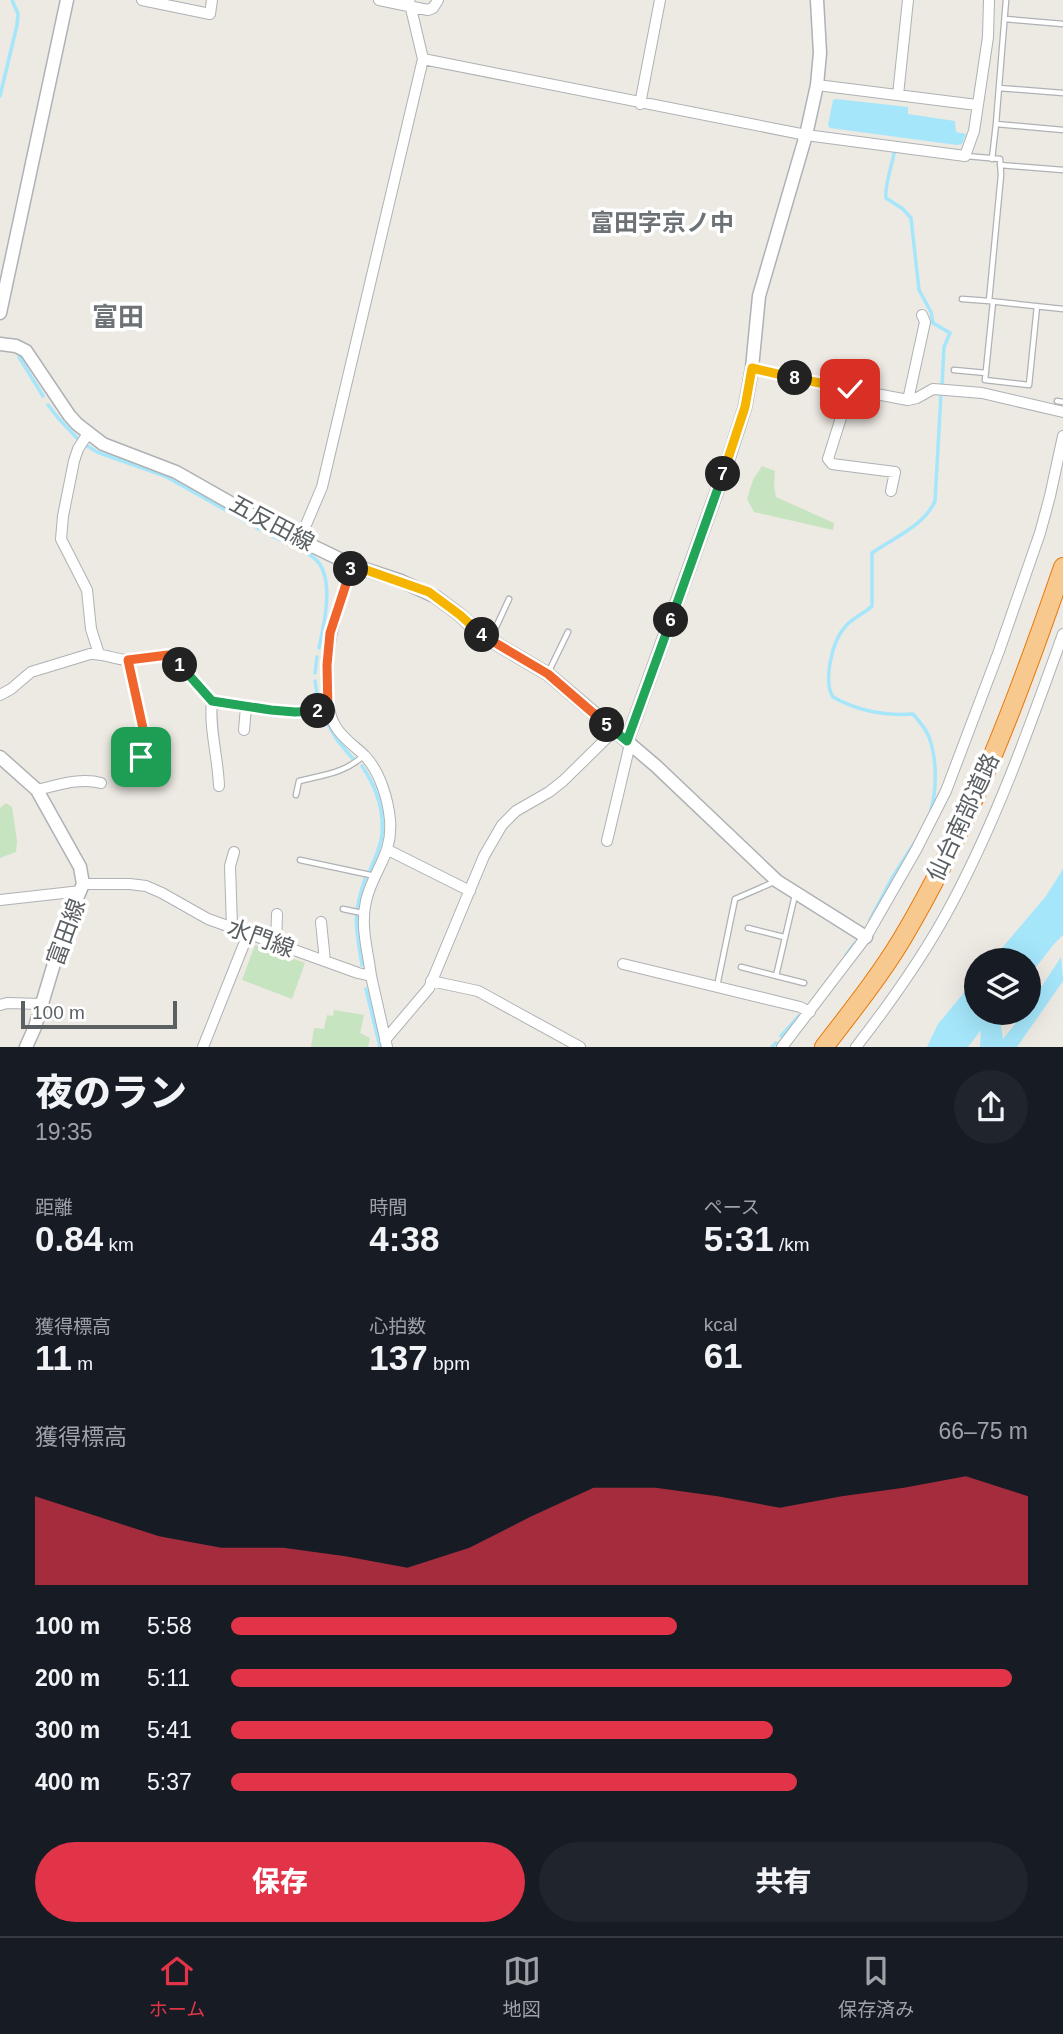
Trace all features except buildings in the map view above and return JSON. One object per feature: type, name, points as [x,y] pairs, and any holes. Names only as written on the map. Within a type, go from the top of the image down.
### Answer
[{"type":"highway","name":"仙台南部道路","points":[[824,1047],[901,941],[942,868],[997,744],[1063,567]]},
{"type":"street","points":[[0,313],[67,0]]},
{"type":"street","points":[[142,0],[209,14],[212,0]]},
{"type":"street","points":[[379,0],[410,4],[428,10],[433,8],[438,0]]},
{"type":"street","points":[[640,104],[660,0]]},
{"type":"street","points":[[607,841],[629,743],[745,407],[759,296],[806,135],[817,85],[820,53],[817,0]]},
{"type":"street","points":[[898,95],[908,0]]},
{"type":"street","points":[[423,60],[806,135],[965,156],[974,131],[988,37],[989,0]]},
{"type":"street","points":[[300,539],[322,487],[423,60],[410,4]]},
{"type":"street","points":[[817,85],[977,105]]},
{"type":"street","points":[[908,400],[917,339],[925,323],[922,315]]},
{"type":"street","name":"五反田線","points":[[0,344],[16,346],[26,351],[69,415],[91,435],[117,451],[176,471],[273,527],[352,565],[429,592],[490,640],[548,674],[656,766],[777,881],[866,937]]},
{"type":"street","points":[[752,368],[908,400],[933,389],[946,390],[982,393],[1063,412]]},
{"type":"street","points":[[850,389],[828,460],[832,464],[895,472],[891,491]]},
{"type":"street","points":[[91,435],[85,438],[74,461],[61,539],[87,590],[91,629],[99,654]]},
{"type":"street","points":[[782,1047],[866,937],[946,791],[1040,533],[1063,436]]},
{"type":"street","points":[[352,565],[330,633],[327,665],[328,711],[336,728],[374,768],[390,821],[388,850],[362,913],[371,975],[386,1044]]},
{"type":"street","points":[[856,1047],[913,971],[969,871],[1016,764],[1063,634]]},
{"type":"street","points":[[0,695],[11,690],[31,672],[90,654],[128,660],[168,655],[212,701],[295,712],[328,711]]},
{"type":"street","points":[[128,660],[144,733],[141,757]]},
{"type":"street","points":[[212,701],[211,715],[219,786]]},
{"type":"street","points":[[244,730],[246,707]]},
{"type":"street","points":[[386,1044],[429,988],[484,856],[502,825],[516,811],[563,781],[614,732]]},
{"type":"street","name":"富田線","points":[[0,757],[37,790],[80,867],[82,887],[65,928],[35,1027],[26,1047]]},
{"type":"street","points":[[37,790],[71,782],[102,783]]},
{"type":"street","points":[[388,850],[470,891]]},
{"type":"street","points":[[232,927],[230,866],[233,852]]},
{"type":"street","name":"水門線","points":[[0,900],[82,887],[130,884],[146,886],[208,919],[371,975]]},
{"type":"street","points":[[276,943],[277,914]]},
{"type":"street","points":[[321,922],[325,961]]},
{"type":"street","points":[[202,1047],[248,934]]},
{"type":"street","points":[[623,964],[800,1007],[810,1012]]},
{"type":"street","points":[[432,981],[478,991],[580,1047]]},
{"type":"street","points":[[0,1005],[42,1004]]},
{"type":"lane","points":[[992,159],[1006,0]]},
{"type":"lane","points":[[1004,19],[1063,24]]},
{"type":"lane","points":[[999,88],[1063,93]]},
{"type":"lane","points":[[996,124],[1063,130]]},
{"type":"lane","points":[[965,156],[1000,159],[985,380],[1029,385],[1037,306]]},
{"type":"lane","points":[[1000,165],[1063,170]]},
{"type":"lane","points":[[962,299],[1063,309]]},
{"type":"lane","points":[[954,370],[986,373]]},
{"type":"lane","points":[[490,640],[509,599]]},
{"type":"lane","points":[[548,674],[568,632]]},
{"type":"lane","points":[[296,795],[299,781],[329,775],[354,765],[364,755]]},
{"type":"lane","points":[[300,860],[376,876]]},
{"type":"lane","points":[[717,987],[735,899],[777,881]]},
{"type":"lane","points":[[776,976],[795,894]]},
{"type":"lane","points":[[342,909],[362,913]]},
{"type":"lane","points":[[748,928],[785,937]]},
{"type":"lane","points":[[741,967],[804,983]]},
{"type":"green space","points":[[762,466],[775,471],[776,497],[834,523],[833,530],[754,512],[747,499],[753,480]]},
{"type":"green space","points":[[6,803],[12,807],[16,852],[0,858],[0,808]]},
{"type":"green space","points":[[255,945],[305,963],[292,999],[242,980]]},
{"type":"green space","points":[[334,1010],[364,1015],[360,1033],[370,1038],[368,1047],[311,1047],[314,1028],[324,1029],[327,1015],[333,1016]]},
{"type":"water","points":[[833,100],[908,107],[908,114],[955,121],[956,132],[966,134],[962,144],[957,145],[830,128],[828,125]]},
{"type":"water","points":[[1063,869],[1063,935],[1041,961],[1041,948],[1002,948],[1046,896]]},
{"type":"water","points":[[1061,957],[1063,981],[1041,1013],[1041,988]]},
{"type":"water","points":[[964,993],[964,1025],[1001,1025],[1003,1039],[1014,1025],[1032,1025],[1017,1047],[980,1047],[981,1030],[968,1047],[927,1047],[938,1024]]},
{"type":"waterway","points":[[0,96],[17,25],[18,14],[12,0]]},
{"type":"waterway","points":[[894,153],[886,198],[911,218],[919,290],[931,312],[933,323],[950,333],[944,347],[942,386]]},
{"type":"waterway","points":[[19,357],[43,396]]},
{"type":"waterway","points":[[931,810],[935,764],[932,746],[922,725],[913,714],[872,712],[833,697],[829,672],[840,633],[872,606],[872,553],[916,524],[935,501],[941,394]]},
{"type":"waterway","points":[[48,405],[78,439]]},
{"type":"waterway","points":[[86,445],[97,452],[165,476],[263,531]]},
{"type":"waterway","points":[[270,535],[304,551],[321,566],[325,576],[327,601],[319,648]]},
{"type":"waterway","points":[[315,673],[317,657]]},
{"type":"waterway","points":[[315,681],[319,706]]},
{"type":"waterway","points":[[324,718],[354,760]]},
{"type":"waterway","points":[[362,766],[375,789],[382,816],[381,839],[370,870]]},
{"type":"waterway","points":[[870,920],[915,842]]},
{"type":"waterway","points":[[362,965],[356,922],[365,879]]},
{"type":"waterway","points":[[846,955],[855,943]]},
{"type":"waterway","points":[[366,989],[380,1047]]},
{"type":"waterway","points":[[781,1036],[799,1016]]},
{"type":"waterway","points":[[772,1047],[776,1043]]},
{"type":"district","name":"富田字京ノ中","points":[[662,223]]},
{"type":"district","name":"富田","points":[[118,317]]},
{"type":"route","points":[[141,757],[144,733],[128,660],[168,655],[212,701],[271,710],[328,711],[327,665],[330,633],[352,565],[429,592],[480,634],[548,674],[627,741],[726,466],[745,407],[752,368],[850,389]]}]
